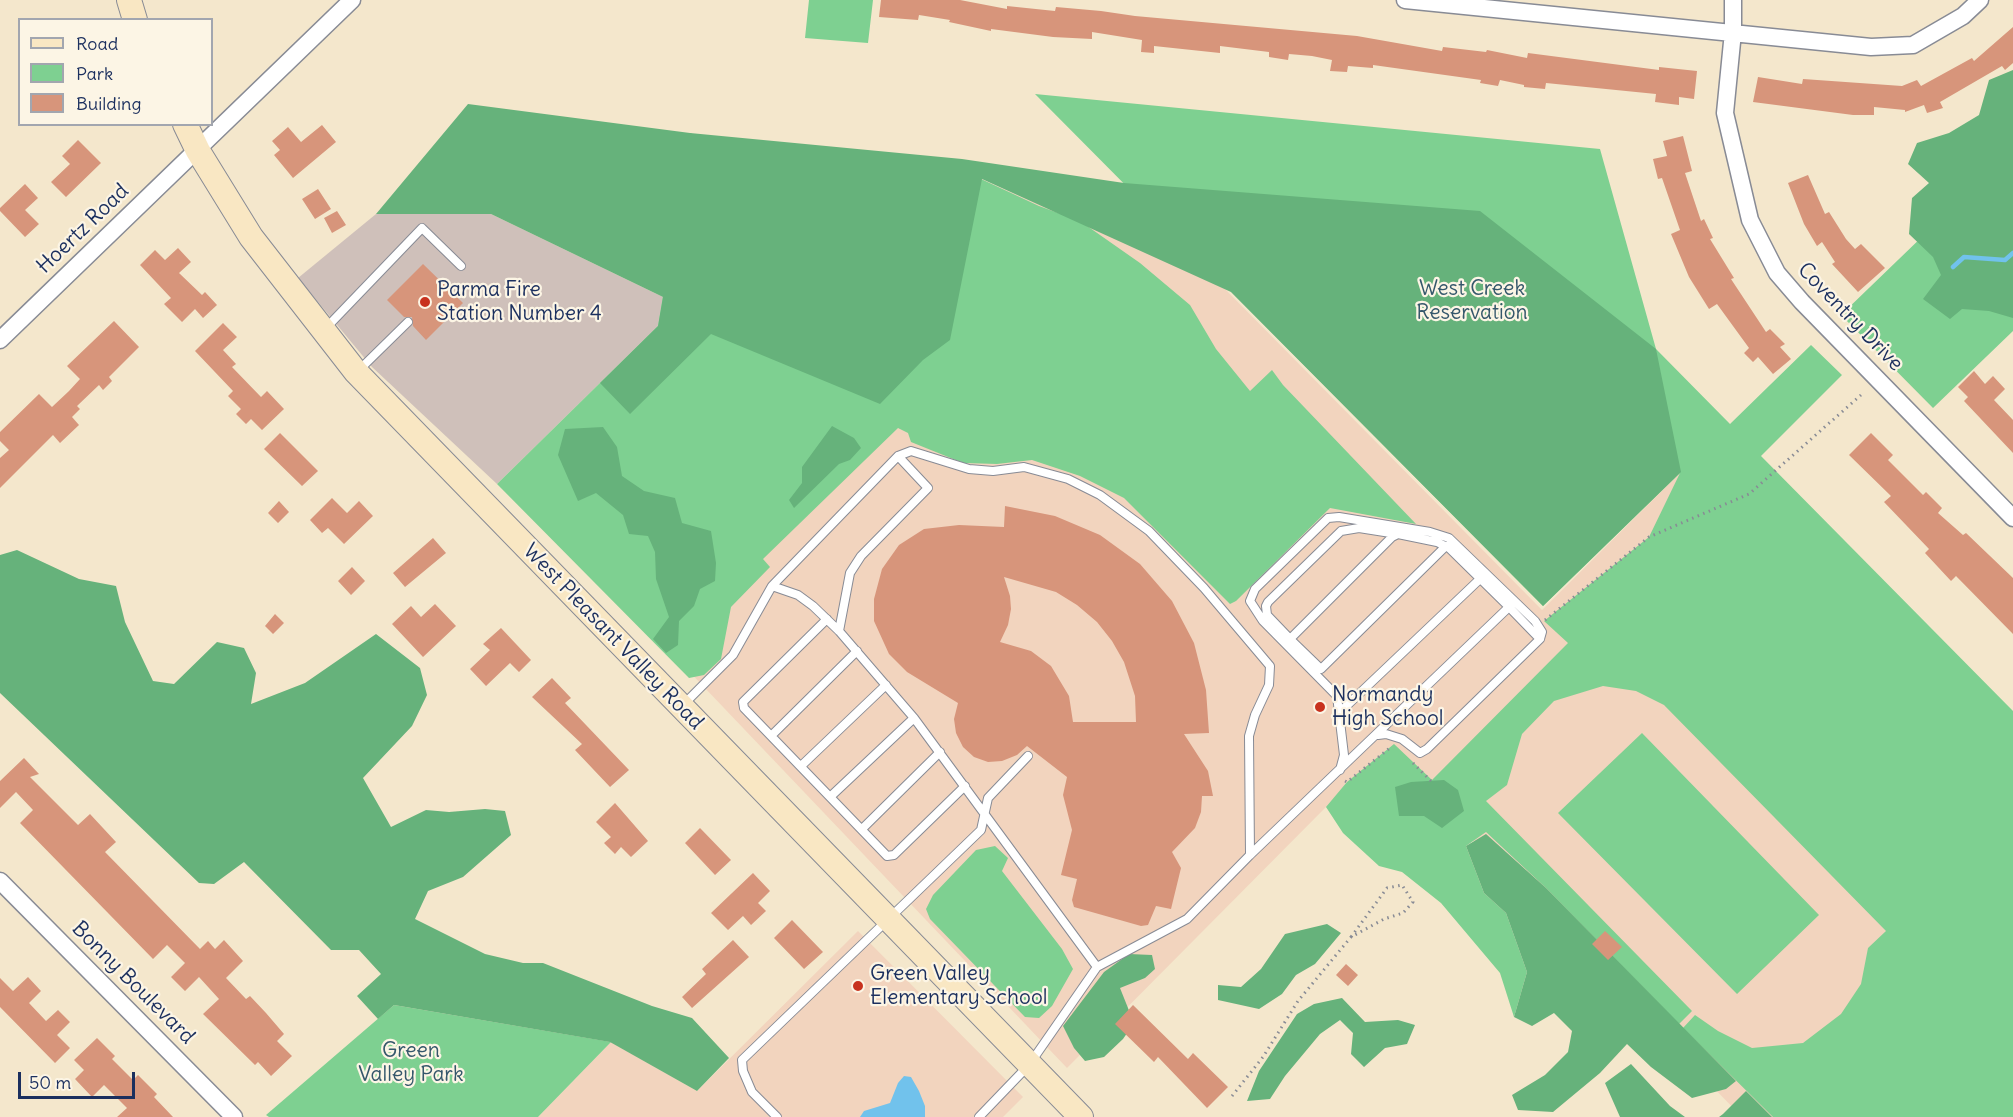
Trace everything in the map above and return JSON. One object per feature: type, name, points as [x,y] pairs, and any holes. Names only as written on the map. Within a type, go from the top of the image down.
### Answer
[{"type":"main road","points":[[129,0],[134,18]]},
{"type":"main road","name":"West Pleasant Valley Road","points":[[186,126],[198,151],[251,237],[356,372],[1080,1117]]},
{"type":"street","name":"Hoertz Road","points":[[0,340],[352,0]]},
{"type":"street","points":[[1405,0],[1871,47],[1913,45],[1963,16],[1980,0]]},
{"type":"street","name":"Coventry Drive","points":[[1733,0],[1733,32],[1725,113],[1750,220],[1778,273],[1802,302],[2013,518]]},
{"type":"street","name":"Bonny Boulevard","points":[[0,881],[234,1117]]},
{"type":"lane","points":[[323,332],[422,228],[461,266]]},
{"type":"lane","points":[[356,372],[408,322]]},
{"type":"lane","points":[[681,707],[733,655],[772,586],[898,456],[911,451],[969,469],[993,471],[1024,467],[1068,479],[1100,495],[1149,531],[1204,588],[1269,666],[1269,685],[1255,715],[1250,736],[1250,855]]},
{"type":"lane","points":[[839,631],[850,573],[861,556],[928,488],[898,456]]},
{"type":"lane","points":[[1337,773],[1344,754],[1337,696],[1263,621],[1250,602],[1255,589],[1328,518],[1339,517],[1407,528],[1449,538],[1538,625],[1542,632],[1540,639],[1427,749],[1420,753],[1402,739],[1386,734],[1378,735]]},
{"type":"lane","points":[[1446,546],[1321,669],[1267,615],[1266,606],[1341,531],[1359,528],[1398,534],[1446,546],[1458,554],[1540,639]]},
{"type":"lane","points":[[1290,639],[1392,537],[1398,534]]},
{"type":"lane","points":[[1340,712],[1481,578]]},
{"type":"lane","points":[[772,586],[798,595],[827,619],[857,651],[940,752],[1097,967]]},
{"type":"lane","points":[[979,1117],[1029,1065],[1097,967],[1187,919],[1250,855],[1378,735],[1509,607]]},
{"type":"lane","points":[[827,619],[743,702],[744,708],[887,856],[894,855],[965,786]]},
{"type":"lane","points":[[771,736],[857,651]]},
{"type":"lane","points":[[801,766],[886,685]]},
{"type":"lane","points":[[830,796],[914,718]]},
{"type":"lane","points":[[862,829],[940,752]]},
{"type":"lane","points":[[777,1117],[752,1092],[743,1071],[742,1060],[981,830],[988,798],[1028,756]]},
{"type":"path","points":[[1538,625],[1650,537],[1749,494],[1861,395]]},
{"type":"path","points":[[1337,773],[1347,783],[1394,744]]},
{"type":"path","points":[[1409,759],[1431,781]]},
{"type":"path","points":[[1232,1096],[1263,1057],[1298,1001],[1351,938],[1387,888],[1402,885],[1413,902],[1403,913],[1384,920],[1351,938]]},
{"type":"shaded area","name":"Normandy High School","points":[[981,179],[1221,285],[1542,610],[1681,472],[2013,1117],[1742,1117],[1443,809],[1326,807],[1067,1068],[542,517]]},
{"type":"shaded area","points":[[376,214],[491,214],[663,297],[658,326],[497,484],[372,367],[298,278]]},
{"type":"shaded area","name":"Green Valley Elementary School","points":[[858,931],[1023,1097],[1003,1117],[538,1117],[611,1042],[697,1091]]},
{"type":"green space","points":[[809,0],[873,0],[868,43],[805,38]]},
{"type":"green space","points":[[2013,70],[2013,318],[1989,311],[1962,309],[1950,319],[1923,299],[1941,275],[1933,257],[1909,234],[1912,198],[1929,183],[1908,164],[1917,143],[1949,133],[1979,115],[1989,80]]},
{"type":"green space","name":"West Creek Reservation","points":[[1035,94],[1600,149],[1656,349],[1730,424],[1811,345],[1842,375],[1761,456],[2013,711],[2013,1117],[1773,1117],[1683,1028],[1695,1015],[1718,1031],[1752,1048],[1803,1043],[1841,1014],[1861,984],[1868,948],[1886,931],[1664,705],[1636,691],[1603,686],[1554,701],[1522,734],[1507,785],[1486,801],[1692,1011],[1679,1024],[1546,888],[1486,832],[1466,846],[1484,893],[1506,913],[1527,972],[1514,1017],[1500,973],[1441,903],[1402,872],[1379,866],[1343,833],[1326,807],[1347,782],[1394,744],[1432,780],[1568,643],[1544,621],[1649,537],[1680,473],[1543,606]]},
{"type":"green space","name":"West Creek Reservation","points":[[468,104],[690,133],[962,159],[1124,183],[1480,211],[1656,349],[1681,472],[1543,606],[1231,292],[982,179],[950,340],[923,360],[880,404],[711,334],[630,414],[600,383],[658,326],[663,297],[491,214],[376,214]]},
{"type":"green space","points":[[690,133],[958,244],[981,179],[1039,206],[1080,221],[1140,263],[1190,305],[1216,349],[1250,391],[1272,370],[1283,385],[1416,524],[1330,508],[1236,601],[1230,604],[1124,498],[1080,476],[1032,460],[997,464],[963,463],[911,442],[908,433],[898,428],[763,559],[770,567],[731,607],[721,659],[704,675],[689,678],[497,484],[658,326]]},
{"type":"green space","points":[[2013,149],[2013,331],[1933,408],[1841,315]]},
{"type":"green space","points":[[832,426],[854,438],[861,448],[850,460],[839,464],[794,508],[789,500],[802,483],[802,467]]},
{"type":"green space","points":[[603,427],[617,447],[622,476],[644,491],[675,498],[682,523],[711,531],[716,563],[715,581],[700,589],[694,606],[679,621],[678,645],[666,653],[653,639],[669,617],[656,579],[655,552],[648,536],[629,534],[623,515],[596,493],[578,501],[558,455],[565,429]]},
{"type":"green space","points":[[17,550],[79,579],[116,586],[125,622],[153,681],[174,684],[217,642],[244,648],[256,673],[251,704],[305,683],[376,634],[420,668],[427,695],[412,726],[363,778],[391,827],[426,810],[449,812],[485,809],[505,811],[511,835],[463,877],[428,891],[415,919],[485,954],[523,963],[543,963],[652,1006],[692,1018],[729,1058],[697,1091],[610,1042],[394,1005],[378,1019],[357,996],[381,974],[359,950],[331,950],[244,862],[214,884],[199,883],[0,693],[0,555]]},
{"type":"green space","points":[[1642,733],[1819,915],[1737,994],[1558,813]]},
{"type":"green space","points":[[1444,780],[1458,790],[1464,811],[1442,828],[1424,816],[1399,816],[1395,787],[1411,782]]},
{"type":"green space","points":[[1486,834],[1546,888],[1736,1081],[1726,1089],[1692,1098],[1651,1067],[1627,1044],[1600,1073],[1553,1112],[1518,1110],[1512,1095],[1545,1075],[1568,1052],[1572,1031],[1554,1013],[1532,1026],[1514,1017],[1527,972],[1506,913],[1484,893],[1466,846]]},
{"type":"green space","points":[[995,846],[1008,858],[1002,871],[1062,949],[1073,969],[1052,1006],[1039,1018],[1025,1017],[930,919],[926,909],[933,895],[976,850]]},
{"type":"green space","points":[[1327,924],[1341,933],[1315,964],[1296,975],[1282,994],[1259,1009],[1218,1000],[1218,985],[1241,987],[1261,969],[1285,934]]},
{"type":"green space","points":[[1129,954],[1152,955],[1155,969],[1145,978],[1120,988],[1134,1023],[1123,1039],[1104,1057],[1085,1061],[1074,1048],[1063,1026],[1104,972]]},
{"type":"green space","points":[[1342,998],[1365,1022],[1398,1020],[1415,1025],[1407,1044],[1385,1048],[1364,1067],[1351,1054],[1353,1033],[1340,1020],[1320,1034],[1285,1076],[1270,1099],[1247,1101],[1259,1071],[1297,1014],[1314,1004]]},
{"type":"green space","name":"Green Valley Park","points":[[394,1005],[611,1042],[538,1117],[269,1117],[266,1115]]},
{"type":"green space","points":[[1631,1064],[1670,1106],[1685,1117],[1620,1117],[1605,1083]]},
{"type":"green space","points":[[1746,1091],[1772,1117],[1719,1117],[1723,1114]]},
{"type":"water","points":[[904,1076],[911,1077],[919,1091],[925,1106],[925,1117],[860,1117],[864,1111],[890,1103],[898,1083]]},
{"type":"building","points":[[881,0],[960,0],[1007,9],[1007,6],[1055,11],[1056,7],[1357,36],[1442,51],[1443,47],[1486,52],[1487,50],[1527,58],[1528,53],[1659,70],[1659,67],[1697,71],[1694,99],[1679,97],[1679,105],[1655,102],[1656,94],[1546,83],[1545,89],[1524,87],[1524,85],[1500,80],[1498,86],[1480,83],[1481,80],[1373,65],[1373,68],[1348,66],[1347,72],[1330,71],[1332,60],[1289,54],[1288,60],[1269,57],[1269,52],[1220,46],[1220,53],[1154,46],[1154,53],[1141,52],[1142,40],[1092,32],[1092,39],[1053,37],[991,29],[991,31],[949,22],[950,20],[919,15],[918,20],[879,17]]},
{"type":"building","points":[[2013,27],[2013,63],[2005,70],[2002,66],[1940,102],[1943,108],[1927,113],[1924,105],[1905,112],[1905,110],[1874,107],[1874,115],[1853,115],[1753,102],[1758,77],[1802,84],[1803,79],[1902,86],[1917,80],[1921,86],[1972,58],[1974,61]]},
{"type":"building","points":[[322,125],[336,142],[293,178],[274,155],[280,150],[272,141],[288,127],[301,142]]},
{"type":"building","points":[[1683,136],[1692,171],[1685,173],[1701,221],[1704,219],[1713,238],[1710,239],[1734,278],[1731,279],[1766,332],[1770,329],[1785,344],[1780,347],[1791,359],[1773,374],[1758,357],[1753,362],[1744,353],[1749,348],[1717,304],[1709,309],[1689,277],[1671,234],[1680,230],[1662,178],[1658,179],[1653,159],[1667,156],[1663,141]]},
{"type":"building","points":[[78,140],[101,163],[66,197],[51,182],[70,164],[62,156]]},
{"type":"building","points":[[1808,175],[1825,214],[1829,212],[1855,249],[1861,244],[1885,268],[1858,292],[1832,264],[1835,262],[1822,242],[1817,246],[1804,224],[1788,183]]},
{"type":"building","points":[[25,184],[38,198],[25,210],[39,224],[25,237],[0,211],[0,208]]},
{"type":"building","points":[[318,189],[331,209],[315,219],[302,199]]},
{"type":"building","points":[[337,211],[346,225],[332,233],[324,218]]},
{"type":"building","points":[[178,248],[191,262],[179,273],[202,295],[205,292],[217,305],[203,318],[195,309],[182,322],[164,304],[171,298],[140,265],[155,250],[165,260]]},
{"type":"building","name":"Parma Fire Station Number 4","points":[[423,264],[463,303],[426,340],[413,326],[412,317],[404,317],[387,300]]},
{"type":"building","points":[[114,321],[139,347],[109,377],[112,381],[103,390],[99,385],[77,406],[80,409],[72,417],[79,425],[60,443],[53,435],[0,488],[0,458],[9,450],[0,441],[0,432],[39,394],[52,407],[69,391],[80,379],[67,366]]},
{"type":"building","points":[[223,323],[237,337],[223,350],[236,364],[232,367],[261,397],[267,391],[284,409],[262,430],[251,419],[246,424],[236,414],[241,409],[228,396],[233,391],[195,351]]},
{"type":"building","points":[[1974,371],[1985,384],[1993,376],[2005,389],[1994,400],[2013,420],[2013,453],[1964,401],[1968,397],[1958,387]]},
{"type":"building","points":[[280,433],[318,471],[302,486],[264,449]]},
{"type":"building","points":[[1871,433],[1893,455],[1888,460],[1923,495],[1926,492],[1942,508],[1938,513],[1963,535],[1966,533],[2013,578],[2013,634],[1956,576],[1951,581],[1925,553],[1929,549],[1884,502],[1891,496],[1849,455]]},
{"type":"building","points":[[332,498],[347,513],[359,501],[373,516],[344,544],[328,528],[322,533],[310,520]]},
{"type":"building","points":[[279,501],[289,512],[278,523],[268,513]]},
{"type":"building","points":[[1005,506],[1055,516],[1100,535],[1140,564],[1172,601],[1194,643],[1206,690],[1209,733],[1184,734],[1208,771],[1213,796],[1202,796],[1201,812],[1195,828],[1172,852],[1181,868],[1171,909],[1156,906],[1148,925],[1141,926],[1074,907],[1072,900],[1077,879],[1061,875],[1072,830],[1063,795],[1067,777],[1027,746],[1017,755],[1002,761],[988,762],[974,757],[963,747],[956,733],[954,719],[958,703],[907,672],[889,654],[874,621],[874,599],[882,569],[899,545],[924,529],[959,525],[1004,527]],"holes":[[[1004,577],[1056,592],[1077,605],[1097,622],[1112,641],[1124,662],[1135,696],[1136,722],[1073,722],[1069,696],[1051,666],[1031,651],[1000,642],[1008,625],[1011,609],[1010,596]]]},
{"type":"building","points":[[433,538],[446,553],[405,587],[393,573]]},
{"type":"building","points":[[352,567],[365,581],[351,595],[338,581]]},
{"type":"building","points":[[435,604],[456,626],[423,657],[392,624],[411,606],[421,617]]},
{"type":"building","points":[[275,614],[284,623],[273,634],[265,626]]},
{"type":"building","points":[[501,628],[531,660],[519,672],[510,663],[486,686],[470,669],[490,650],[483,644]]},
{"type":"building","points":[[552,678],[571,698],[565,703],[629,770],[610,787],[575,750],[582,744],[532,697]]},
{"type":"building","points":[[24,758],[39,774],[30,777],[78,825],[90,814],[116,842],[105,852],[200,949],[208,941],[215,949],[224,940],[243,961],[226,978],[246,999],[250,996],[284,1034],[277,1041],[292,1056],[271,1076],[258,1062],[255,1065],[203,1014],[219,999],[199,977],[185,991],[171,977],[185,963],[167,945],[153,959],[20,823],[33,810],[16,792],[0,808],[0,781]]},
{"type":"building","points":[[615,803],[648,841],[631,857],[621,847],[615,854],[604,843],[611,837],[596,822]]},
{"type":"building","points":[[700,828],[731,860],[715,875],[685,843]]},
{"type":"building","points":[[753,873],[770,891],[758,903],[766,911],[751,925],[743,916],[728,930],[711,913]]},
{"type":"building","points":[[792,920],[823,952],[804,969],[774,938]]},
{"type":"building","points":[[1605,931],[1622,947],[1608,960],[1592,944]]},
{"type":"building","points":[[733,940],[749,957],[692,1008],[682,997],[706,974],[702,969]]},
{"type":"building","points":[[1346,964],[1358,975],[1348,986],[1336,975]]},
{"type":"building","points":[[28,977],[41,991],[29,1003],[46,1021],[58,1010],[70,1022],[57,1035],[70,1048],[55,1063],[0,1007],[0,978],[13,991]]},
{"type":"building","points":[[1133,1005],[1188,1059],[1193,1053],[1228,1087],[1207,1108],[1158,1057],[1154,1062],[1115,1024]]},
{"type":"building","points":[[97,1038],[115,1056],[112,1059],[133,1080],[138,1075],[157,1094],[154,1097],[173,1117],[117,1117],[127,1108],[104,1085],[92,1097],[75,1079],[84,1070],[74,1060]]},
{"type":"waterway","points":[[1953,267],[1964,257],[2005,260],[2013,253]]},
{"type":"place","name":"Parma Fire Station Number 4","points":[[425,302]]},
{"type":"place","name":"Normandy High School","points":[[1320,707]]},
{"type":"place","name":"Green Valley Elementary School","points":[[858,986]]}]
